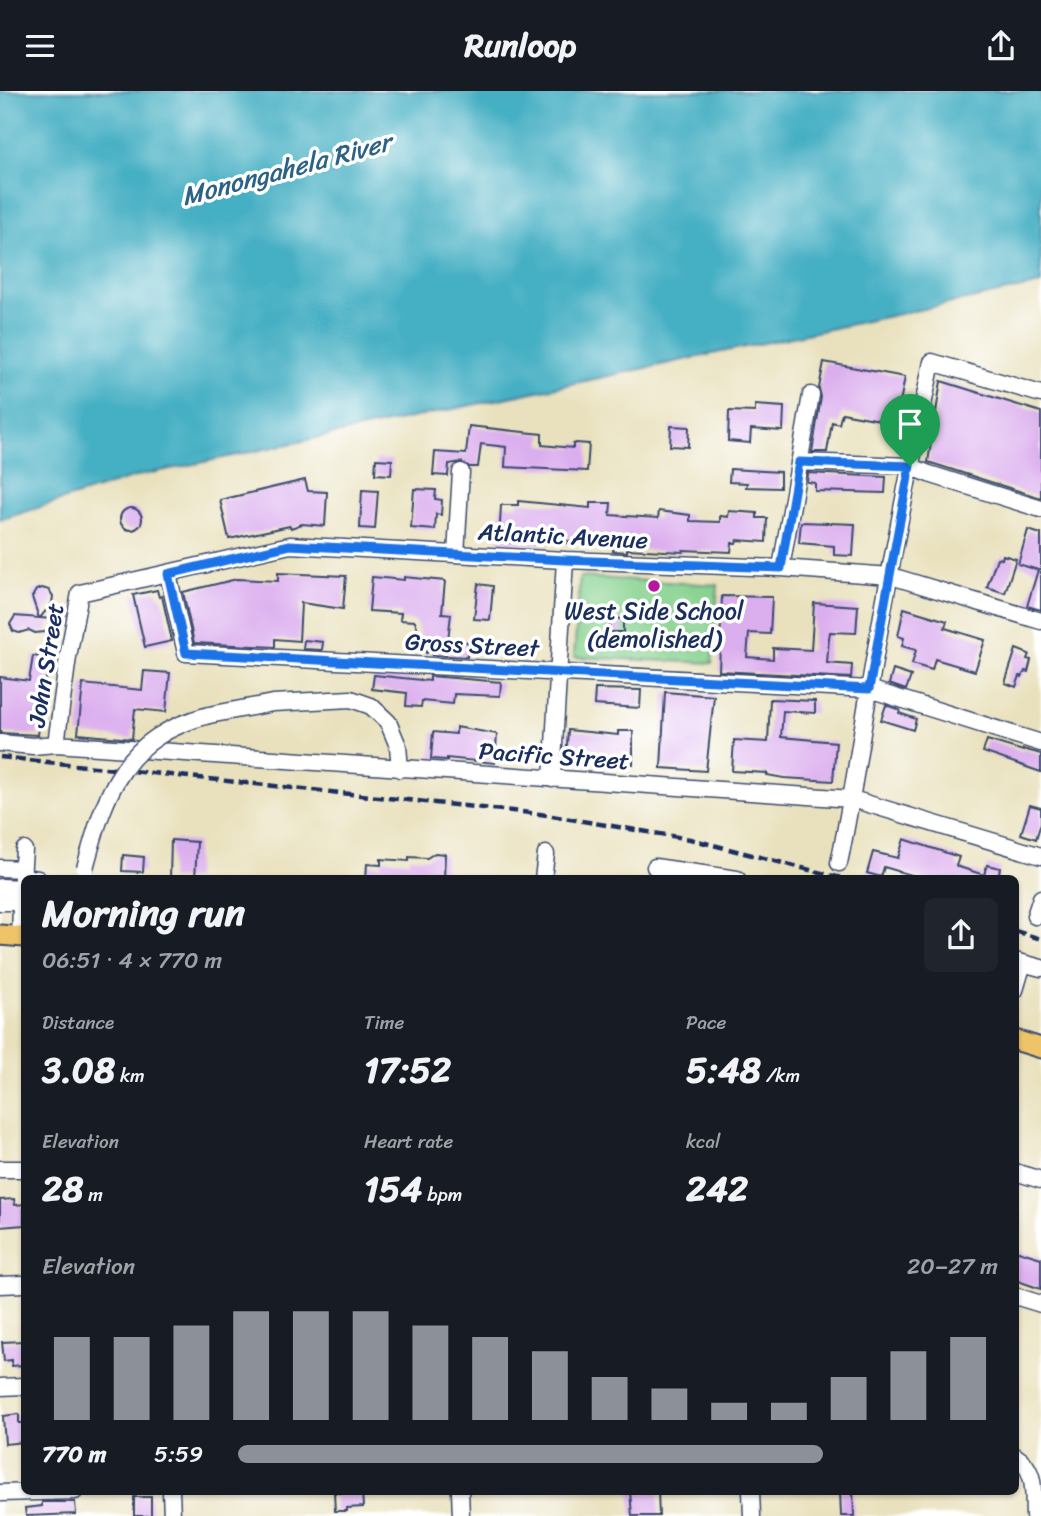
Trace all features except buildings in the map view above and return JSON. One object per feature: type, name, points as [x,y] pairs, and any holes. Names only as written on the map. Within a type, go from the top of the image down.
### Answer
[{"type":"main road","points":[[1019,1041],[1041,1048]]},
{"type":"street","points":[[839,863],[910,466],[932,362],[1041,394]]},
{"type":"street","points":[[781,568],[811,394]]},
{"type":"street","points":[[799,462],[910,466],[1041,509]]},
{"type":"street","points":[[456,554],[461,472]]},
{"type":"street","name":"Atlantic Avenue","points":[[80,593],[290,545],[565,560],[781,568],[891,576],[1041,621]]},
{"type":"street","points":[[552,779],[556,671],[565,560]]},
{"type":"street","name":"Gross Street","points":[[168,574],[186,653],[869,689],[1041,743]]},
{"type":"street","name":"John Street","points":[[56,744],[80,593]]},
{"type":"street","points":[[84,873],[100,814],[112,787],[129,762],[161,733],[181,722],[272,703],[351,699],[371,706],[388,722],[398,746],[400,769]]},
{"type":"street","name":"Pacific Street","points":[[0,743],[33,746],[56,744],[852,799],[1041,856]]},
{"type":"street","points":[[24,850],[25,875]]},
{"type":"street","points":[[543,875],[545,854]]},
{"type":"street","points":[[655,867],[710,875]]},
{"type":"street","points":[[0,868],[21,881]]},
{"type":"street","points":[[1,887],[21,884]]},
{"type":"street","points":[[0,902],[21,886]]},
{"type":"street","points":[[1035,916],[1041,898]]},
{"type":"street","points":[[15,936],[21,904]]},
{"type":"street","points":[[1019,962],[1041,968]]},
{"type":"street","points":[[0,1169],[21,1168]]},
{"type":"street","points":[[1019,1173],[1041,1180]]},
{"type":"street","points":[[0,1285],[21,1284]]},
{"type":"street","points":[[1019,1297],[1041,1304]]},
{"type":"street","points":[[0,1387],[21,1386]]},
{"type":"street","points":[[1019,1459],[1032,1472],[1034,1516]]},
{"type":"street","points":[[0,1493],[21,1492]]},
{"type":"street","points":[[171,1495],[172,1516]]},
{"type":"street","points":[[460,1495],[460,1516]]},
{"type":"street","points":[[751,1495],[752,1516]]},
{"type":"green space","points":[[580,577],[718,585],[712,663],[574,657]]},
{"type":"water","name":"Monongahela River","points":[[0,91],[1041,91],[1041,284],[138,476],[0,520]]},
{"type":"railway","points":[[0,757],[540,814],[690,839],[830,875]]},
{"type":"railway","points":[[1019,932],[1041,939]]},
{"type":"place","name":"West Side School (demolished)","points":[[654,586]]},
{"type":"route","points":[[799,462],[910,466],[869,689],[186,653],[168,574],[290,545],[565,560],[781,568],[799,462]]}]
